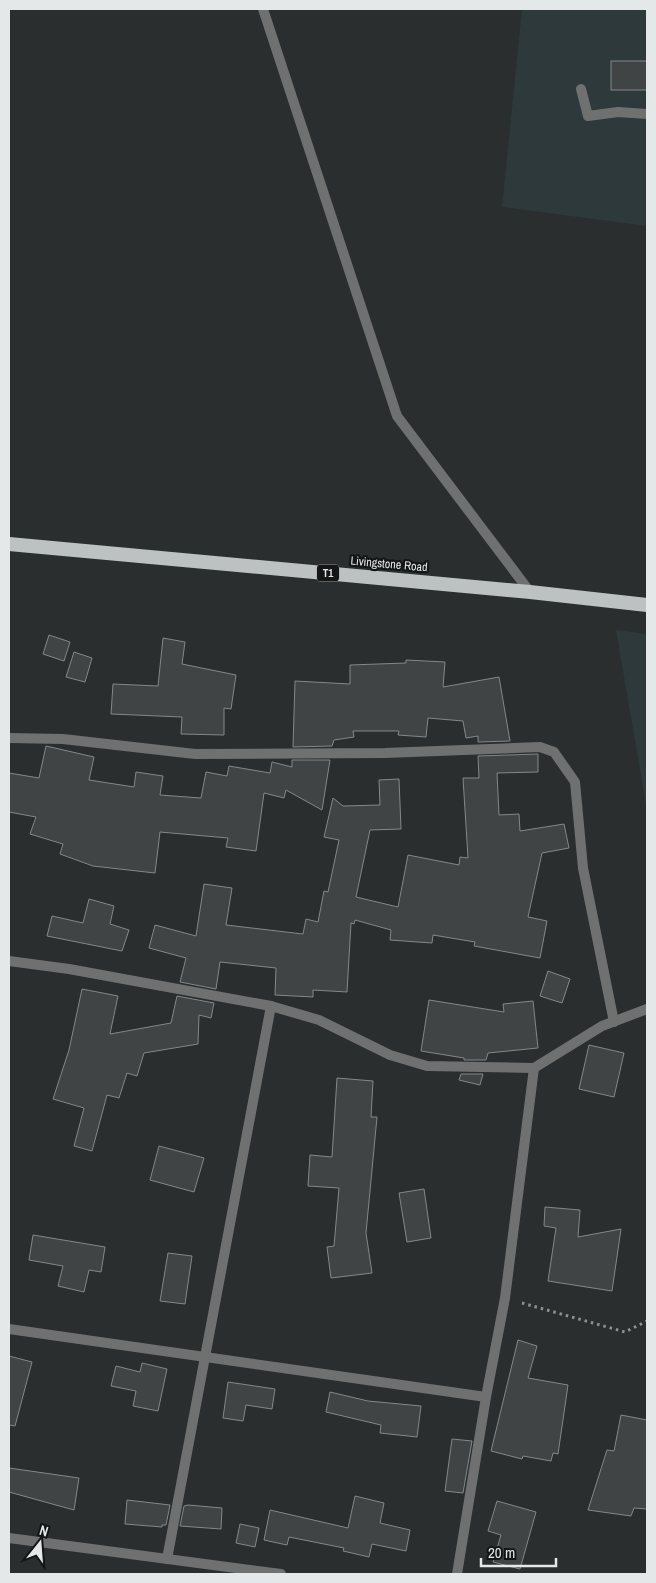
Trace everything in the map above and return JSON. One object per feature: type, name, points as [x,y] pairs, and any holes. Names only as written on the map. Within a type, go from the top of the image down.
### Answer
[{"type":"highway","name":"Livingstone Road","points":[[9,544],[530,592],[647,605]]},
{"type":"street","points":[[263,9],[397,416],[530,592]]},
{"type":"street","points":[[582,89],[588,116],[618,112],[647,114]]},
{"type":"street","points":[[9,738],[63,739],[195,754],[385,753],[540,747],[554,752],[575,782],[583,868],[614,1022]]},
{"type":"street","points":[[9,961],[69,969],[270,1006],[319,1020],[390,1054],[428,1066],[534,1068],[614,1022],[647,1009]]},
{"type":"street","points":[[167,1559],[270,1006]]},
{"type":"street","points":[[457,1574],[486,1397],[505,1298],[534,1068]]},
{"type":"street","points":[[9,1329],[204,1356],[342,1378],[486,1397]]},
{"type":"street","points":[[9,1538],[281,1574]]},
{"type":"path","points":[[505,1298],[625,1332],[647,1321]]},
{"type":"shaded area","points":[[522,9],[647,9],[647,226],[502,207]]},
{"type":"shaded area","points":[[616,630],[647,634],[647,811]]},
{"type":"building","points":[[611,61],[647,61],[647,90],[611,90]]},
{"type":"building","points":[[49,635],[70,642],[64,661],[43,654]]},
{"type":"building","points":[[163,638],[185,642],[182,664],[236,675],[231,709],[224,708],[224,735],[181,734],[182,717],[111,714],[113,684],[158,686]]},
{"type":"building","points":[[74,652],[92,658],[85,682],[66,677]]},
{"type":"building","points":[[406,660],[445,662],[443,687],[499,677],[510,741],[478,742],[478,736],[466,738],[463,721],[428,718],[426,737],[398,735],[399,731],[353,731],[354,737],[334,740],[332,746],[293,747],[295,681],[350,684],[350,665],[406,663]]},
{"type":"building","points":[[46,746],[94,757],[89,780],[134,787],[136,772],[163,776],[160,795],[201,798],[206,772],[227,776],[229,766],[270,773],[272,762],[292,767],[292,760],[330,760],[322,810],[286,790],[284,798],[264,793],[256,851],[226,847],[228,838],[160,832],[155,873],[93,866],[60,854],[63,844],[30,834],[36,817],[9,812],[9,773],[39,778]]},
{"type":"building","points":[[538,754],[538,772],[497,773],[499,815],[519,814],[520,831],[564,824],[569,848],[542,853],[528,917],[547,921],[540,958],[474,946],[475,942],[433,935],[432,943],[390,940],[391,930],[355,920],[354,924],[351,923],[347,992],[313,990],[313,997],[275,995],[276,968],[220,962],[216,989],[180,982],[186,958],[149,948],[155,925],[196,936],[204,884],[232,888],[226,925],[303,934],[306,919],[318,922],[324,891],[328,892],[339,840],[324,837],[333,798],[343,806],[380,805],[379,780],[399,779],[401,829],[370,830],[356,897],[398,907],[408,855],[459,865],[460,857],[468,858],[463,778],[479,778],[478,756]]},
{"type":"building","points":[[89,899],[114,906],[110,924],[129,930],[122,951],[47,936],[52,916],[83,923]]},
{"type":"building","points":[[548,971],[570,979],[562,1003],[540,996]]},
{"type":"building","points":[[82,989],[118,996],[110,1034],[171,1023],[177,996],[214,1003],[211,1018],[199,1015],[198,1044],[144,1053],[137,1076],[127,1073],[119,1098],[107,1095],[92,1151],[74,1146],[84,1108],[53,1099],[69,1050]]},
{"type":"building","points":[[429,1000],[504,1012],[503,1004],[533,1001],[538,1048],[488,1053],[486,1060],[464,1060],[464,1058],[421,1051]]},
{"type":"building","points":[[589,1045],[624,1053],[614,1097],[579,1089]]},
{"type":"building","points":[[461,1074],[483,1074],[480,1085],[459,1080]]},
{"type":"building","points":[[337,1078],[373,1081],[371,1117],[377,1117],[366,1233],[372,1273],[331,1278],[327,1247],[334,1246],[339,1188],[308,1186],[310,1155],[332,1157]]},
{"type":"building","points":[[159,1146],[204,1158],[194,1192],[150,1180]]},
{"type":"building","points":[[424,1189],[431,1238],[407,1242],[399,1193]]},
{"type":"building","points":[[545,1207],[580,1210],[578,1237],[621,1229],[612,1291],[548,1281],[556,1228],[544,1226]]},
{"type":"building","points":[[33,1235],[105,1247],[101,1272],[89,1270],[84,1292],[58,1286],[63,1266],[29,1260]]},
{"type":"building","points":[[168,1253],[192,1256],[185,1304],[160,1301]]},
{"type":"building","points":[[518,1340],[537,1346],[528,1378],[568,1385],[558,1454],[553,1453],[551,1461],[523,1456],[522,1459],[491,1451]]},
{"type":"building","points":[[9,1356],[32,1362],[15,1426],[9,1425]]},
{"type":"building","points":[[142,1363],[167,1369],[158,1411],[133,1406],[136,1391],[111,1386],[116,1366],[140,1372]]},
{"type":"building","points":[[228,1382],[275,1389],[272,1409],[246,1405],[243,1421],[223,1418]]},
{"type":"building","points":[[330,1392],[368,1401],[421,1406],[417,1437],[380,1433],[381,1425],[326,1412]]},
{"type":"building","points":[[621,1415],[647,1420],[647,1509],[634,1508],[631,1516],[588,1510],[607,1450],[614,1451]]},
{"type":"building","points":[[452,1439],[472,1441],[463,1493],[445,1491]]},
{"type":"building","points":[[9,1468],[79,1478],[74,1510],[9,1492]]},
{"type":"building","points":[[355,1496],[384,1503],[380,1523],[410,1530],[406,1551],[372,1544],[369,1557],[343,1551],[344,1548],[289,1537],[287,1545],[264,1540],[270,1510],[348,1528]]},
{"type":"building","points":[[127,1500],[170,1505],[166,1525],[162,1525],[162,1527],[125,1524]]},
{"type":"building","points":[[497,1501],[536,1512],[520,1569],[493,1562],[501,1535],[488,1531]]},
{"type":"building","points":[[184,1506],[222,1508],[221,1529],[180,1526]]},
{"type":"building","points":[[240,1524],[259,1528],[255,1547],[236,1543]]}]
